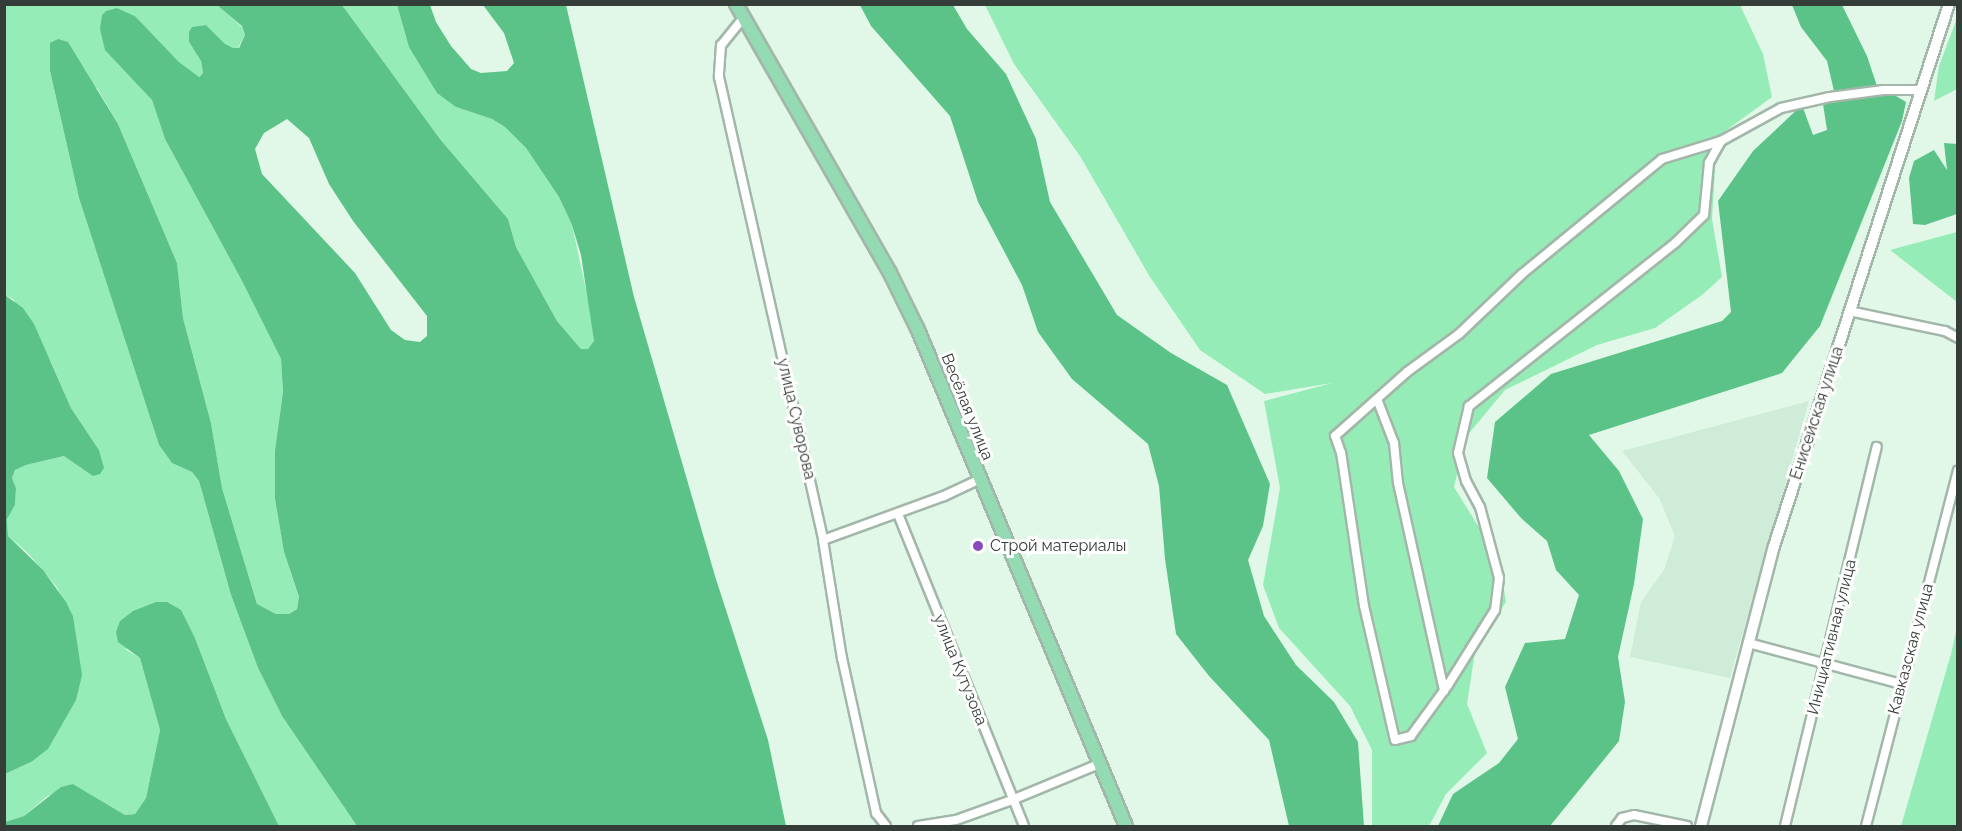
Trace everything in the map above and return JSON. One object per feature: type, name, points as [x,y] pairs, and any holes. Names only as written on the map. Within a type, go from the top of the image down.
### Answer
[{"type":"main road","name":"Весёлая улица","points":[[736,4],[890,273],[918,330],[1126,826]]},
{"type":"street","name":"Енисейская улица","points":[[1701,826],[1774,546],[1949,4]]},
{"type":"street","name":"улица Суворова","points":[[744,17],[721,45],[719,77],[823,540],[842,658],[876,813],[886,826]]},
{"type":"street","points":[[1721,141],[1709,163],[1704,215],[1675,243],[1469,406],[1458,453],[1466,481],[1480,507],[1498,578],[1495,610],[1444,691],[1411,736],[1395,740],[1364,606],[1341,453],[1335,436],[1407,372],[1459,334],[1522,274],[1662,159],[1721,141],[1781,108],[1830,97],[1922,90]]},
{"type":"street","points":[[1849,311],[1945,331],[1958,338]]},
{"type":"street","points":[[1377,399],[1394,443],[1398,483],[1444,691]]},
{"type":"street","name":"Инициативная улица","points":[[1785,826],[1877,447]]},
{"type":"street","name":"Кавказская улица","points":[[1866,826],[1958,471]]},
{"type":"street","points":[[823,540],[898,514],[979,480]]},
{"type":"street","name":"улица Кутузова","points":[[898,514],[1024,826]]},
{"type":"street","points":[[1748,643],[1901,684]]},
{"type":"street","points":[[918,826],[956,820],[1100,764]]},
{"type":"street","points":[[1616,826],[1622,818],[1634,815],[1687,826]]},
{"type":"shaded area","points":[[217,4],[242,27],[245,35],[238,48],[233,48],[225,45],[206,25],[192,27],[189,42],[201,61],[203,73],[198,77],[179,62],[135,16],[117,8],[138,84],[152,100],[165,139],[242,281],[281,359],[283,392],[275,450],[275,499],[284,552],[299,598],[297,609],[289,614],[276,614],[257,604],[222,488],[211,423],[183,318],[177,263],[118,124],[97,88],[50,71],[79,198],[159,445],[172,463],[192,472],[199,481],[231,595],[258,668],[282,716],[357,826],[279,826],[226,719],[195,638],[125,649],[140,658],[160,730],[146,798],[135,814],[125,815],[73,784],[46,797],[24,816],[5,822],[5,774],[31,762],[74,631],[73,616],[56,586],[28,553],[8,536],[7,518],[15,505],[16,488],[12,478],[15,470],[26,465],[64,456],[74,460],[82,469],[99,450],[71,408],[51,362],[13,299],[5,295],[5,5]]},
{"type":"shaded area","points":[[217,5],[342,5],[440,139],[508,219],[516,247],[557,321],[581,349],[588,349],[594,341],[581,255],[572,225],[559,197],[526,148],[505,127],[492,119],[456,107],[437,93],[409,47],[397,5],[430,5],[436,22],[451,46],[471,69],[481,73],[507,71],[514,63],[504,33],[483,5],[566,5],[634,297],[715,576],[768,740],[786,826],[357,826],[282,716],[258,668],[231,595],[199,481],[192,472],[172,463],[159,445],[79,198],[50,71],[50,43],[58,39],[68,42],[118,124],[177,263],[183,318],[211,423],[222,488],[257,604],[276,614],[289,614],[297,609],[299,597],[284,552],[275,499],[275,450],[283,392],[281,359],[242,281],[165,139],[152,100],[105,50],[100,29],[102,15],[106,11],[117,8],[135,16],[179,62],[199,77],[203,73],[201,61],[189,42],[189,32],[192,27],[206,25],[225,44],[239,48],[245,35],[242,26]],"holes":[[[287,119],[309,138],[329,184],[353,221],[427,316],[427,336],[420,342],[405,340],[391,330],[355,273],[262,174],[255,149],[264,133]]]},
{"type":"shaded area","points":[[342,5],[397,5],[409,47],[456,107],[492,119],[505,127],[526,148],[559,197],[572,225],[590,308],[594,341],[589,349],[581,349],[557,321],[516,247],[508,219],[440,139]]},
{"type":"shaded area","points":[[860,5],[953,5],[967,29],[1006,74],[1036,139],[1050,202],[1117,315],[1171,353],[1227,385],[1270,484],[1263,526],[1248,560],[1264,616],[1296,665],[1334,702],[1358,742],[1364,826],[1289,826],[1269,740],[1209,676],[1176,634],[1165,559],[1159,486],[1148,444],[1072,379],[1038,332],[1022,285],[978,202],[950,116],[871,26]]},
{"type":"shaded area","points":[[985,5],[1740,5],[1763,54],[1772,97],[1717,137],[1712,219],[1722,277],[1702,295],[1655,328],[1597,345],[1505,390],[1466,437],[1454,487],[1499,560],[1506,602],[1476,645],[1467,704],[1487,753],[1446,794],[1429,826],[1372,826],[1372,750],[1350,706],[1279,628],[1263,585],[1280,488],[1264,401],[1332,383],[1265,394],[1200,350],[1150,277],[1080,156],[1014,64]]},
{"type":"shaded area","points":[[1792,5],[1842,5],[1867,56],[1877,86],[1834,91],[1827,61],[1801,27]]},
{"type":"shaded area","points":[[1957,18],[1957,89],[1934,101],[1939,66]]},
{"type":"shaded area","points":[[1885,95],[1896,96],[1906,102],[1902,121],[1820,326],[1782,373],[1589,435],[1619,471],[1643,519],[1634,584],[1618,657],[1625,702],[1619,741],[1550,826],[1438,826],[1453,794],[1499,763],[1518,739],[1505,687],[1525,643],[1565,639],[1579,595],[1556,570],[1547,541],[1521,518],[1487,478],[1495,422],[1551,374],[1722,321],[1731,312],[1718,201],[1753,151],[1802,105],[1813,135],[1827,130],[1823,104]]},
{"type":"shaded area","points":[[1944,143],[1957,144],[1957,214],[1925,225],[1913,224],[1909,178],[1914,161],[1934,150],[1947,170]]},
{"type":"shaded area","points":[[1958,232],[1957,302],[1890,250]]},
{"type":"shaded area","points":[[5,295],[23,308],[34,324],[71,408],[99,450],[104,468],[100,474],[93,476],[64,456],[26,465],[15,470],[12,478],[16,488],[15,505],[7,519],[8,536],[43,570],[66,602],[73,616],[82,675],[76,700],[48,749],[31,762],[5,774]]},
{"type":"shaded area","points":[[1809,401],[1730,678],[1630,657],[1641,602],[1664,570],[1675,536],[1659,498],[1622,451]]},
{"type":"shaded area","points":[[156,602],[167,602],[181,610],[195,638],[226,719],[279,826],[5,826],[5,822],[24,816],[61,787],[73,784],[125,815],[135,814],[146,798],[160,730],[140,658],[118,642],[116,632],[120,621],[133,611]]},
{"type":"shaded area","points":[[1957,627],[1957,826],[1901,826],[1951,654]]},
{"type":"place","name":"Строй материалы","points":[[978,546]]}]
